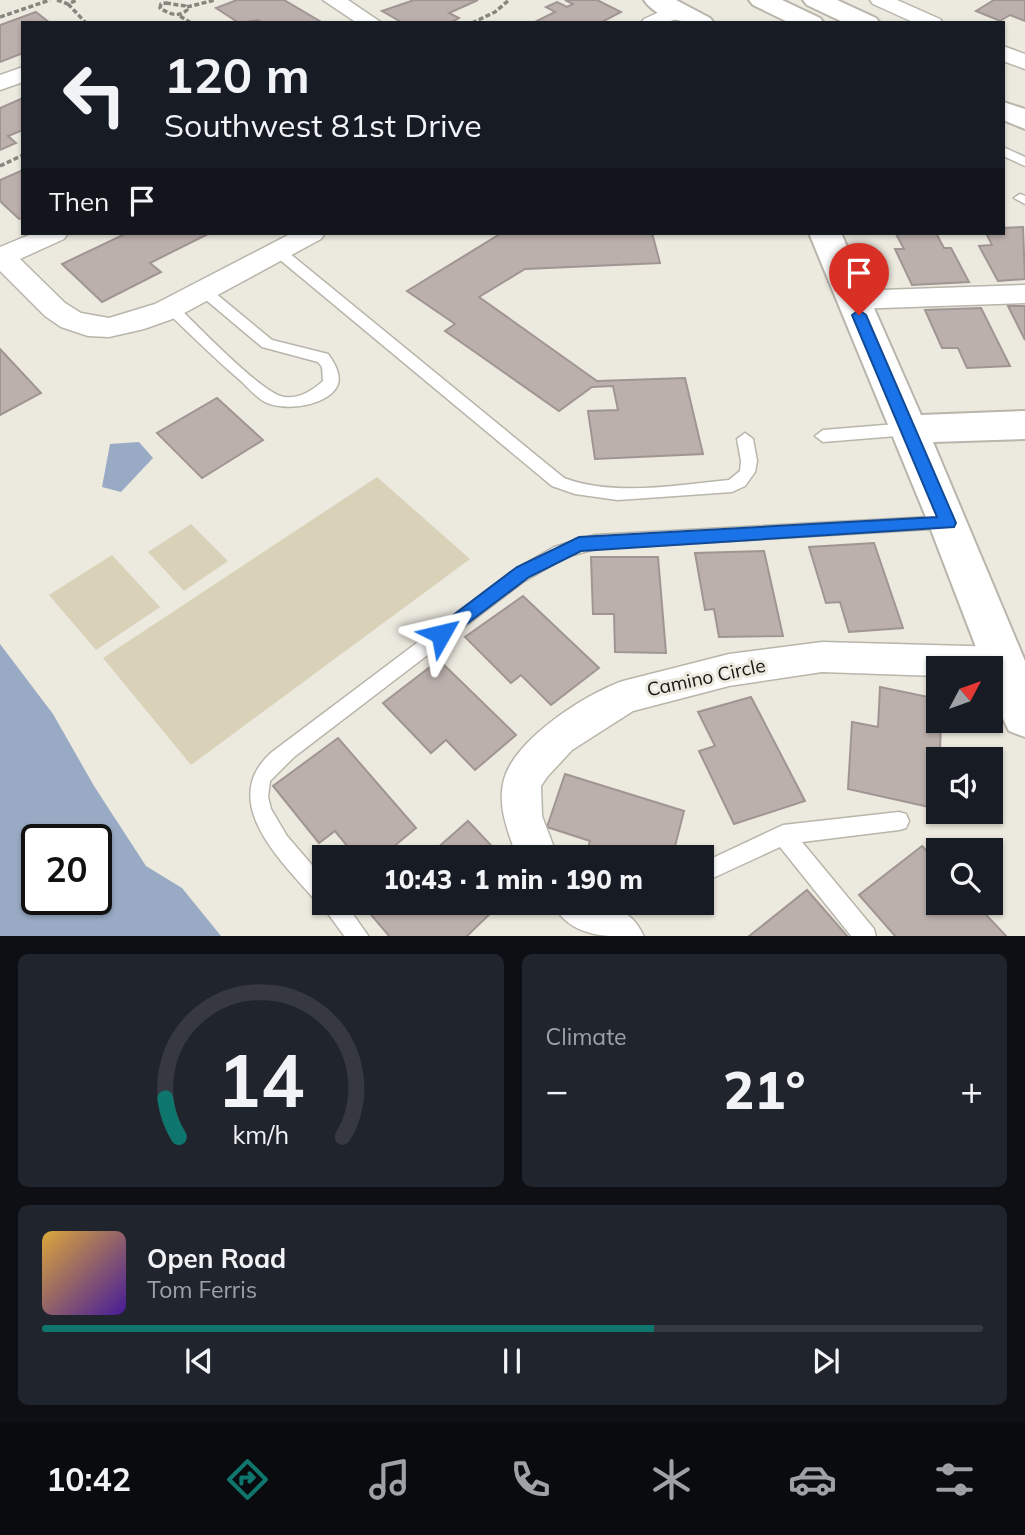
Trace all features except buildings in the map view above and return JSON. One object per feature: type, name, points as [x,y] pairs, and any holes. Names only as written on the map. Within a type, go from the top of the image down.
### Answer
[{"type":"main road","points":[[762,0],[807,21]]},
{"type":"main road","points":[[816,0],[863,21]]},
{"type":"main road","points":[[667,5],[697,21]]},
{"type":"main road","points":[[1011,96],[1025,120]]},
{"type":"main road","points":[[826,235],[948,523],[1014,662],[1025,717]]},
{"type":"main road","points":[[909,429],[1025,425]]},
{"type":"street","points":[[880,0],[928,21]]},
{"type":"street","points":[[344,2],[369,21]]},
{"type":"street","points":[[653,21],[667,5]]},
{"type":"street","points":[[1005,54],[1025,62]]},
{"type":"street","points":[[0,83],[21,75]]},
{"type":"street","points":[[50,235],[1,256],[67,320],[76,325],[98,329],[144,320],[171,308],[308,235]]},
{"type":"street","points":[[853,300],[1025,294]]},
{"type":"street","name":"Camino Circle","points":[[533,845],[522,816],[522,783],[533,764],[559,738],[623,697],[729,670],[822,657],[1014,662]]},
{"type":"street","points":[[587,915],[623,936]]},
{"type":"lane","points":[[1005,152],[1025,162]]},
{"type":"lane","points":[[278,251],[548,473],[570,488],[607,494],[732,486],[746,477],[749,471],[751,464],[746,439]]},
{"type":"lane","points":[[171,308],[232,366],[273,400],[290,403],[306,400],[321,393],[331,383],[329,366],[323,358],[267,344],[204,291]]},
{"type":"lane","points":[[823,436],[909,429]]},
{"type":"lane","points":[[312,881],[265,818],[257,797],[264,773],[287,751],[507,584],[544,559],[579,544],[595,541],[948,523]]},
{"type":"lane","points":[[714,867],[783,835],[899,821]]},
{"type":"lane","points":[[783,835],[866,936]]},
{"type":"lane","points":[[341,915],[359,936]]},
{"type":"path","points":[[0,17],[50,0]]},
{"type":"path","points":[[57,0],[68,4],[84,21]]},
{"type":"path","points":[[68,4],[77,0]]},
{"type":"path","points":[[156,1],[187,7],[215,0]]},
{"type":"path","points":[[476,21],[495,12],[509,0]]},
{"type":"path","points":[[161,4],[161,9],[188,21]]},
{"type":"path","points":[[179,15],[186,12],[187,7]]},
{"type":"path","points":[[0,166],[21,156]]},
{"type":"shaded area","points":[[377,477],[470,559],[191,765],[103,658]]},
{"type":"shaded area","points":[[191,524],[228,561],[184,591],[148,552]]},
{"type":"shaded area","points":[[112,555],[160,607],[96,650],[49,595]]},
{"type":"water","points":[[139,442],[153,458],[121,492],[102,487],[110,444]]},
{"type":"water","points":[[0,644],[53,714],[94,786],[146,866],[182,888],[221,936],[0,936]]},
{"type":"route","points":[[441,634],[523,572],[544,559],[579,544],[948,523],[859,315]]}]
